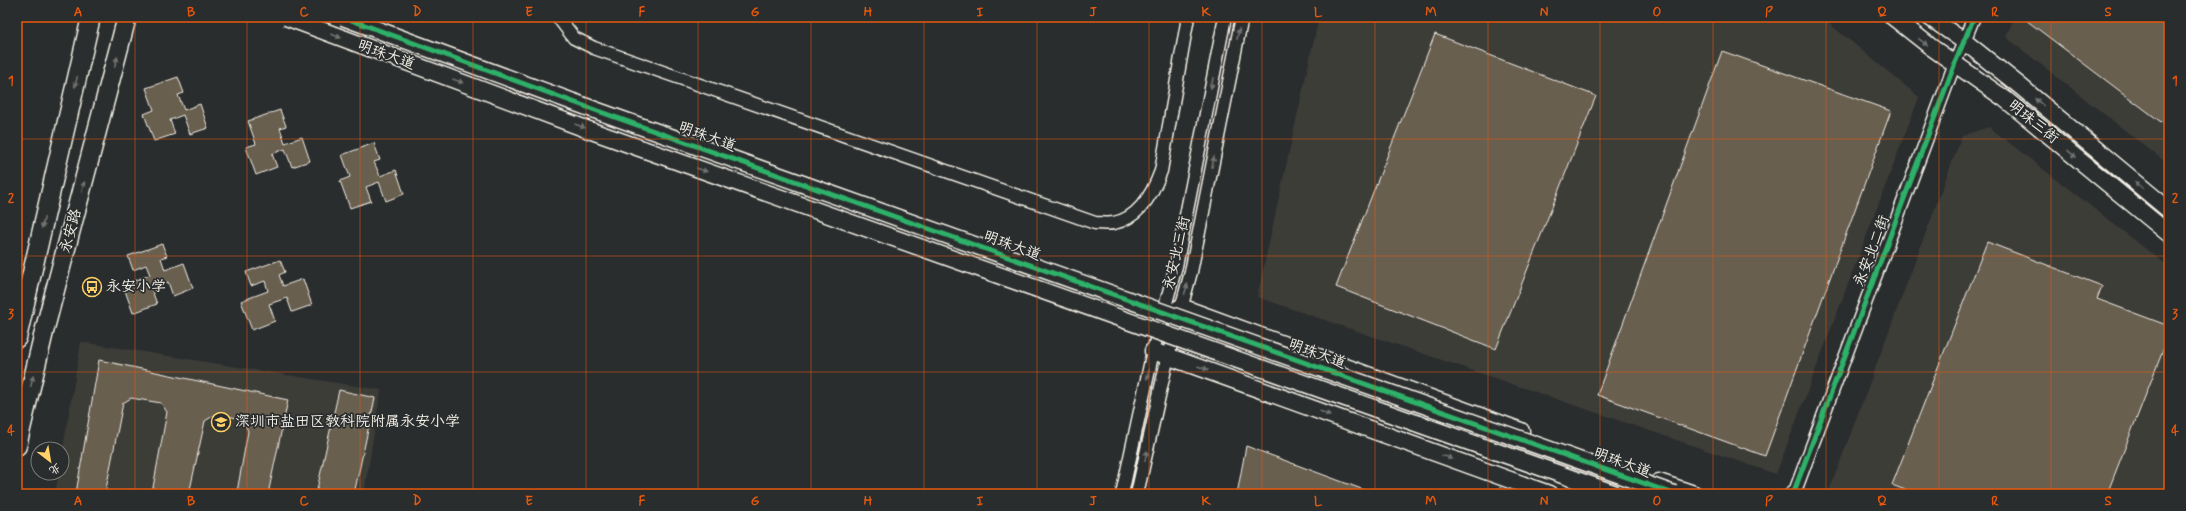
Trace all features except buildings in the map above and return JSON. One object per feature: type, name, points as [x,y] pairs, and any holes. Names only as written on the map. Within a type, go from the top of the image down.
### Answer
[{"type":"main road","name":"永安路","points":[[17,338],[91,17]]},
{"type":"main road","name":"永安路","points":[[17,446],[44,332],[127,17]]},
{"type":"street","name":"明珠大道","points":[[286,17],[588,130],[1616,494]]},
{"type":"street","name":"明珠大道","points":[[343,17],[603,113],[1674,494]]},
{"type":"street","points":[[558,17],[574,38],[594,48],[1095,223],[1114,223],[1130,215],[1144,204],[1155,188],[1161,171],[1188,17]]},
{"type":"street","name":"永安北三街","points":[[1137,494],[1160,354],[1161,319],[1176,266],[1225,17]]},
{"type":"street","name":"永安北三街","points":[[1122,494],[1160,354],[1181,307],[1191,272],[1242,17]]},
{"type":"street","name":"明珠三街","points":[[1893,17],[1921,40],[2005,99],[2169,234]]},
{"type":"street","name":"明珠三街","points":[[1929,17],[1965,42],[2169,210]]},
{"type":"street","name":"永安北二街","points":[[1793,494],[1955,63],[1965,42],[1974,17]]},
{"type":"street","name":"明珠大道","points":[[1181,307],[1694,494]]},
{"type":"street","points":[[1161,319],[1181,307]]},
{"type":"street","points":[[1160,354],[1550,494]]},
{"type":"shaded area","points":[[1319,17],[1821,17],[1919,97],[1776,474],[1257,297]]},
{"type":"shaded area","points":[[2014,17],[2169,17],[2169,165],[2006,37]]},
{"type":"shaded area","points":[[1989,127],[2169,267],[2169,494],[1828,494],[1962,136]]},
{"type":"shaded area","name":"深圳市盐田区教科院附属永安小学","points":[[81,342],[381,390],[364,494],[55,494],[57,481],[70,481],[70,441],[64,441]]},
{"type":"cycle path","points":[[343,17],[595,110],[1674,494]]},
{"type":"cycle path","points":[[1793,494],[1955,63],[1974,17]]},
{"type":"place","name":"永安小学","points":[[92,287]]},
{"type":"place","name":"深圳市盐田区教科院附属永安小学","points":[[221,422]]}]
